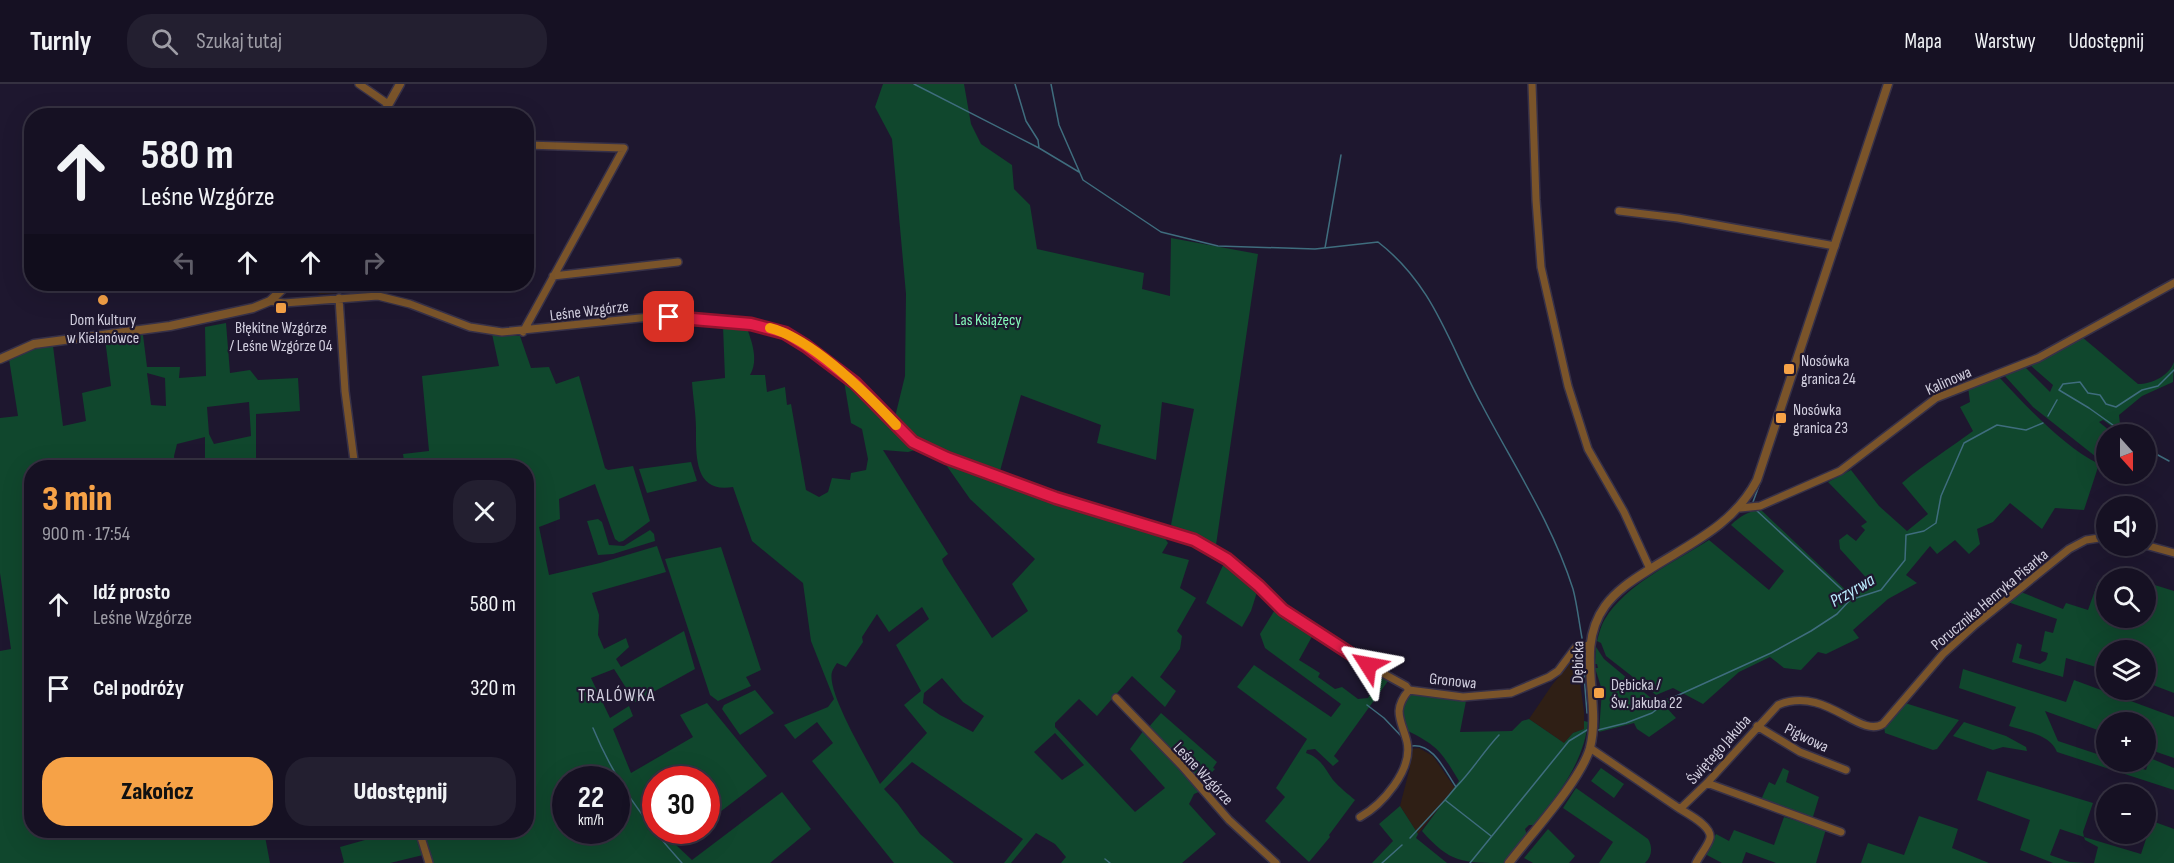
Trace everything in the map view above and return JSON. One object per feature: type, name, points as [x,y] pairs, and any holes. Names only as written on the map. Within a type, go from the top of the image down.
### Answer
[{"type":"street","points":[[358,84],[388,104]]},
{"type":"street","points":[[386,108],[400,84]]},
{"type":"street","points":[[1532,84],[1541,267],[1568,386],[1588,449],[1624,512],[1650,569]]},
{"type":"street","points":[[1740,508],[1757,480],[1888,84]]},
{"type":"street","points":[[523,332],[624,148],[534,145]]},
{"type":"street","points":[[1619,211],[1688,220],[1835,246]]},
{"type":"street","points":[[553,276],[678,262]]},
{"type":"street","name":"Kalinowa","points":[[1740,508],[1760,506],[1840,471],[1864,455],[1926,404],[1968,384],[2038,358],[2174,284]]},
{"type":"street","points":[[0,359],[34,344],[170,326],[250,309],[270,301],[281,291]]},
{"type":"street","name":"Leśne Wzgórze","points":[[270,301],[284,303],[360,296],[387,298],[486,330],[523,332],[650,317],[751,324],[776,330],[806,346],[855,383],[913,442],[947,458],[1056,498],[1194,540],[1227,559],[1283,610],[1409,690]]},
{"type":"street","points":[[339,298],[345,391],[354,460]]},
{"type":"street","name":"Dębicka","points":[[1509,863],[1572,782],[1590,748],[1593,720],[1590,645],[1593,631],[1604,607],[1621,589],[1728,519],[1740,508]]},
{"type":"street","name":"Porucznika Henryka Pisarka","points":[[1877,728],[1883,724],[1943,654],[1976,624],[2069,549],[2086,540],[2096,538]]},
{"type":"street","points":[[2156,548],[2174,553]]},
{"type":"street","name":"Gronowa","points":[[1360,817],[1383,801],[1406,761],[1407,742],[1398,717],[1404,696],[1409,690],[1463,697],[1511,693],[1549,677],[1558,671],[1576,647],[1590,645]]},
{"type":"street","name":"Leśne Wzgórze","points":[[1116,698],[1181,765],[1229,820],[1276,863]]},
{"type":"street","name":"Świętego Jakuba","points":[[1680,809],[1707,783],[1778,705],[1790,700],[1808,699],[1822,703],[1868,727],[1877,728]]},
{"type":"street","name":"Pigwowa","points":[[1757,726],[1800,752],[1846,770]]},
{"type":"street","points":[[1590,748],[1702,825],[1710,838],[1696,863]]},
{"type":"street","points":[[1707,783],[1841,832]]},
{"type":"street","points":[[421,838],[429,863]]},
{"type":"shaded area","points":[[314,291],[364,291],[363,292],[320,294]]},
{"type":"shaded area","points":[[1576,652],[1584,729],[1573,733],[1564,743],[1529,719],[1552,685],[1573,660],[1572,656]]},
{"type":"shaded area","points":[[1419,748],[1433,756],[1455,788],[1418,834],[1400,806],[1410,767],[1410,749]]},
{"type":"green space","name":"Las Książęcy","points":[[883,84],[964,84],[971,124],[981,144],[1012,165],[1014,189],[1030,205],[1037,249],[1144,273],[1142,289],[1170,296],[1171,238],[1258,254],[1216,545],[1171,525],[1194,409],[1162,402],[1156,460],[1097,443],[1101,425],[1021,395],[1000,471],[924,444],[895,417],[905,376],[906,294],[892,139],[875,107]]},
{"type":"green space","points":[[226,323],[230,373],[250,370],[258,380],[298,378],[300,411],[256,414],[256,460],[205,460],[205,437],[177,444],[174,460],[24,460],[24,838],[265,838],[270,863],[0,863],[0,651],[11,649],[0,573],[0,418],[18,416],[9,359],[31,349],[53,346],[63,426],[86,421],[82,393],[111,386],[105,339],[143,335],[147,367],[180,367],[179,378],[206,376],[205,327]],"holes":[[[147,373],[165,378],[166,406],[151,405]],[[249,402],[251,436],[214,444],[209,434],[207,407]]]},
{"type":"green space","points":[[723,326],[748,331],[754,359],[750,375],[765,375],[767,392],[785,387],[787,405],[791,404],[806,490],[819,497],[828,492],[832,478],[850,480],[851,473],[866,470],[868,459],[862,429],[851,423],[844,381],[888,421],[915,450],[908,452],[883,450],[948,554],[942,559],[944,564],[992,638],[1028,611],[1012,584],[1035,559],[970,499],[944,462],[999,477],[1162,534],[1168,543],[1162,553],[1189,560],[1180,588],[1196,598],[1177,631],[1182,636],[1180,649],[1160,677],[1176,691],[1165,707],[1132,676],[1097,716],[1079,699],[1055,723],[1055,727],[1135,812],[1165,788],[1130,749],[1144,730],[1201,791],[1194,794],[1189,804],[1216,834],[1182,863],[1061,863],[1066,857],[1055,844],[1036,833],[1011,863],[1004,863],[1023,839],[912,762],[884,789],[920,834],[954,863],[894,863],[812,761],[833,743],[817,722],[795,739],[784,725],[828,707],[834,699],[811,641],[803,583],[752,541],[733,487],[720,488],[711,485],[704,479],[700,470],[696,450],[696,417],[692,382],[725,378]],"holes":[[[922,607],[929,619],[896,645],[921,691],[904,705],[927,733],[880,784],[842,711],[832,682],[832,672],[837,663],[846,667],[863,642],[862,637],[877,614],[889,632]],[[942,678],[963,702],[984,716],[973,732],[940,715],[923,703],[924,693]],[[1055,733],[1084,765],[1062,780],[1034,752]]]},
{"type":"green space","points":[[492,334],[520,336],[531,368],[549,367],[556,384],[579,376],[605,468],[608,470],[633,466],[650,521],[619,542],[615,539],[595,484],[559,499],[560,519],[539,527],[549,575],[657,546],[666,572],[592,593],[599,615],[598,635],[604,649],[626,638],[629,647],[616,659],[621,667],[684,631],[695,669],[635,702],[614,669],[591,678],[610,718],[629,706],[633,716],[613,729],[628,766],[552,766],[552,844],[630,844],[630,771],[631,773],[642,767],[642,844],[677,844],[692,860],[713,844],[720,844],[720,839],[782,792],[811,829],[770,863],[432,863],[424,838],[534,838],[534,460],[404,460],[403,454],[429,451],[422,376],[499,366]]},
{"type":"green space","points":[[2082,337],[2138,384],[2149,383],[2159,378],[2172,367],[2174,362],[2173,382],[2142,396],[2119,415],[2120,424],[2109,424],[2103,420],[2099,422],[2101,424],[2096,424],[2096,457],[2033,407],[2004,375],[2025,367],[2050,392],[2053,385],[2030,365]]},
{"type":"green space","points":[[1999,377],[2059,436],[2096,462],[2096,473],[2084,510],[2055,508],[2042,529],[2010,503],[1993,522],[1977,529],[1980,544],[1969,554],[1955,540],[1937,554],[1930,546],[1906,575],[1917,583],[1888,599],[1853,630],[1859,638],[1826,654],[1818,652],[1801,670],[1784,668],[1770,657],[1739,672],[1703,704],[1673,688],[1656,695],[1606,656],[1601,643],[1597,641],[1604,621],[1614,607],[1625,595],[1652,575],[1709,540],[1769,590],[1784,571],[1731,525],[1744,515],[1760,509],[1853,597],[1871,583],[1840,549],[1839,540],[1847,534],[1856,541],[1865,530],[1861,526],[1867,522],[1828,482],[1851,470],[1879,506],[1907,531],[1928,514],[1902,483],[1973,431],[1960,407],[1970,402],[1968,387]]},
{"type":"green space","points":[[691,462],[697,481],[647,493],[639,469]]},
{"type":"green space","points":[[598,519],[602,522],[609,545],[624,546],[650,530],[654,534],[655,541],[613,554],[598,555],[587,521]]},
{"type":"green space","points":[[721,547],[761,670],[746,677],[751,686],[718,701],[710,695],[665,559]]},
{"type":"green space","points":[[1224,563],[1258,589],[1251,611],[1242,627],[1206,603]]},
{"type":"green space","points":[[2156,585],[2174,591],[2174,693],[2156,686],[2156,640],[2096,640],[2096,667],[2066,658],[2063,677],[2012,662],[2017,643],[2022,645],[2019,658],[2040,664],[2046,660],[2048,653],[2041,651],[2045,631],[2053,633],[2057,619],[2008,602],[2021,592],[2063,609],[2066,603],[2088,610],[2096,588],[2096,628],[2156,628]]},
{"type":"green space","points":[[1276,608],[1314,633],[1299,660],[1320,673],[1318,677],[1335,689],[1342,687],[1358,699],[1368,698],[1381,677],[1388,681],[1334,756],[1339,761],[1333,766],[1315,749],[1307,750],[1306,753],[1319,761],[1335,783],[1355,800],[1329,835],[1330,837],[1309,862],[1265,821],[1285,797],[1276,788],[1307,739],[1237,687],[1254,665],[1331,717],[1341,704],[1265,648],[1260,634]]},
{"type":"green space","points":[[1596,647],[1604,659],[1657,703],[1670,697],[1673,700],[1665,706],[1676,718],[1649,737],[1637,729],[1634,723],[1599,732],[1602,690],[1595,668],[1598,668],[1595,664]]},
{"type":"green space","points":[[1963,669],[2066,702],[2074,680],[2096,688],[2096,700],[2128,700],[2174,717],[2174,758],[2156,752],[2156,712],[2096,712],[2096,729],[2045,711],[2058,741],[2096,754],[2096,765],[2057,752],[2054,746],[2043,737],[2009,726],[2016,707],[1959,688]]},
{"type":"green space","points":[[755,690],[774,713],[740,735],[722,709],[724,705]]},
{"type":"green space","points":[[1411,692],[1466,701],[1460,732],[1512,731],[1522,721],[1529,719],[1564,743],[1573,733],[1584,729],[1584,721],[1588,722],[1581,751],[1568,777],[1534,825],[1529,825],[1525,829],[1527,835],[1506,863],[1458,859],[1441,850],[1422,831],[1459,781],[1438,750],[1406,730],[1403,710],[1405,701]]},
{"type":"green space","points":[[707,703],[767,776],[720,812],[720,766],[643,766],[693,737],[680,715]]},
{"type":"green space","points":[[1905,703],[1959,720],[1937,749],[1933,750],[1885,733],[1884,727]]},
{"type":"green space","points":[[1161,713],[1217,762],[1213,768],[1215,769],[1200,785],[1189,769],[1148,728]]},
{"type":"green space","points":[[1964,722],[2006,736],[2026,747],[2027,751],[2003,747],[1993,750],[1953,736]]},
{"type":"green space","points":[[2156,760],[2174,768],[2174,790],[2119,772],[2156,772]]},
{"type":"green space","points":[[1601,768],[1624,784],[1614,798],[1591,781]]},
{"type":"green space","points":[[1783,768],[1789,771],[1786,782],[1819,797],[1812,820],[1760,802],[1769,782],[1775,785]]},
{"type":"green space","points":[[1987,771],[2093,803],[2083,832],[2084,837],[2060,829],[2050,855],[2070,862],[2086,863],[2053,863],[2020,850],[2030,820],[1977,800]]},
{"type":"green space","points":[[1576,788],[1648,839],[1651,852],[1645,863],[1599,863],[1613,842],[1563,808]]},
{"type":"green space","points":[[1400,806],[1418,834],[1416,838],[1447,863],[1372,863],[1393,841],[1379,824]]},
{"type":"green space","points":[[1919,816],[1958,829],[1952,848],[1989,863],[1861,863],[1868,843],[1904,855]]},
{"type":"green space","points":[[1784,817],[1826,829],[1816,863],[1776,863],[1746,852],[1742,863],[1722,863],[1705,854],[1716,834],[1729,841],[1734,830],[1774,845]]},
{"type":"green space","points":[[2156,822],[2174,829],[2174,863],[2094,863],[2098,847],[2085,840],[2084,837],[2096,841],[2096,844],[2107,844],[2141,854],[2144,844],[2156,844]]},
{"type":"green space","points":[[1548,829],[1575,856],[1569,863],[1533,863],[1524,858]]},
{"type":"green space","points":[[372,838],[418,838],[423,855],[390,863],[342,863],[344,862],[340,847]]},
{"type":"waterway","points":[[914,84],[1039,148]]},
{"type":"waterway","points":[[1015,84],[1026,121],[1038,140],[1039,148],[1079,172]]},
{"type":"waterway","points":[[1051,84],[1059,125],[1083,180],[1161,232],[1218,246],[1315,249],[1378,242],[1397,259],[1427,297],[1470,383],[1532,495],[1573,589],[1582,638]]},
{"type":"waterway","points":[[1325,248],[1341,155]]},
{"type":"waterway","name":"Przyrwa","points":[[2112,424],[2059,390],[2063,384],[2080,382],[2088,393],[2100,395],[2106,404],[2116,407],[2142,390],[2158,386],[2174,370]]},
{"type":"waterway","name":"Przyrwa","points":[[2048,416],[2057,400]]},
{"type":"waterway","points":[[1779,427],[1785,408]]},
{"type":"waterway","name":"Przyrwa","points":[[1598,730],[1652,713],[1672,698],[1771,653],[1811,631],[1837,614],[1850,600],[1881,590],[1905,560],[1906,535],[1924,531],[1936,523],[1941,496],[1964,443],[1997,425],[2026,430],[2043,423]]},
{"type":"waterway","points":[[2156,454],[2169,461]]},
{"type":"waterway","points":[[1753,502],[1760,483]]},
{"type":"waterway","points":[[1756,510],[1852,599]]},
{"type":"waterway","points":[[1582,650],[1587,713]]},
{"type":"waterway","points":[[1367,705],[1384,718],[1403,738]]},
{"type":"waterway","points":[[593,728],[611,766],[631,800],[682,863]]},
{"type":"waterway","name":"Przyrwa","points":[[1470,863],[1569,741],[1587,730]]},
{"type":"waterway","points":[[1456,787],[1499,735]]},
{"type":"waterway","points":[[1411,746],[1426,748],[1438,759],[1456,787],[1445,800],[1491,836]]},
{"type":"waterway","points":[[1410,838],[1445,800]]},
{"type":"waterway","points":[[1382,863],[1402,845]]},
{"type":"waterway","points":[[1105,859],[1110,863]]},
{"type":"slow traffic","points":[[770,328],[785,333],[806,346],[855,383],[896,425]]},
{"type":"place","name":"Dom Kultury w Kielanówce","points":[[103,300]]},
{"type":"place","name":"Błękitne Wzgórze / Leśne Wzgórze 04","points":[[281,308]]},
{"type":"place","name":"Nosówka granica 24","points":[[1789,369]]},
{"type":"place","name":"Nosówka granica 23","points":[[1781,418]]},
{"type":"place","name":"Dębicka / Św. Jakuba 22","points":[[1599,693]]},
{"type":"district","name":"TRALÓWKA","points":[[617,695]]},
{"type":"route","points":[[669,317],[751,324],[785,333],[855,383],[913,442],[947,458],[1056,498],[1194,540],[1227,559],[1283,610],[1368,665]]}]
